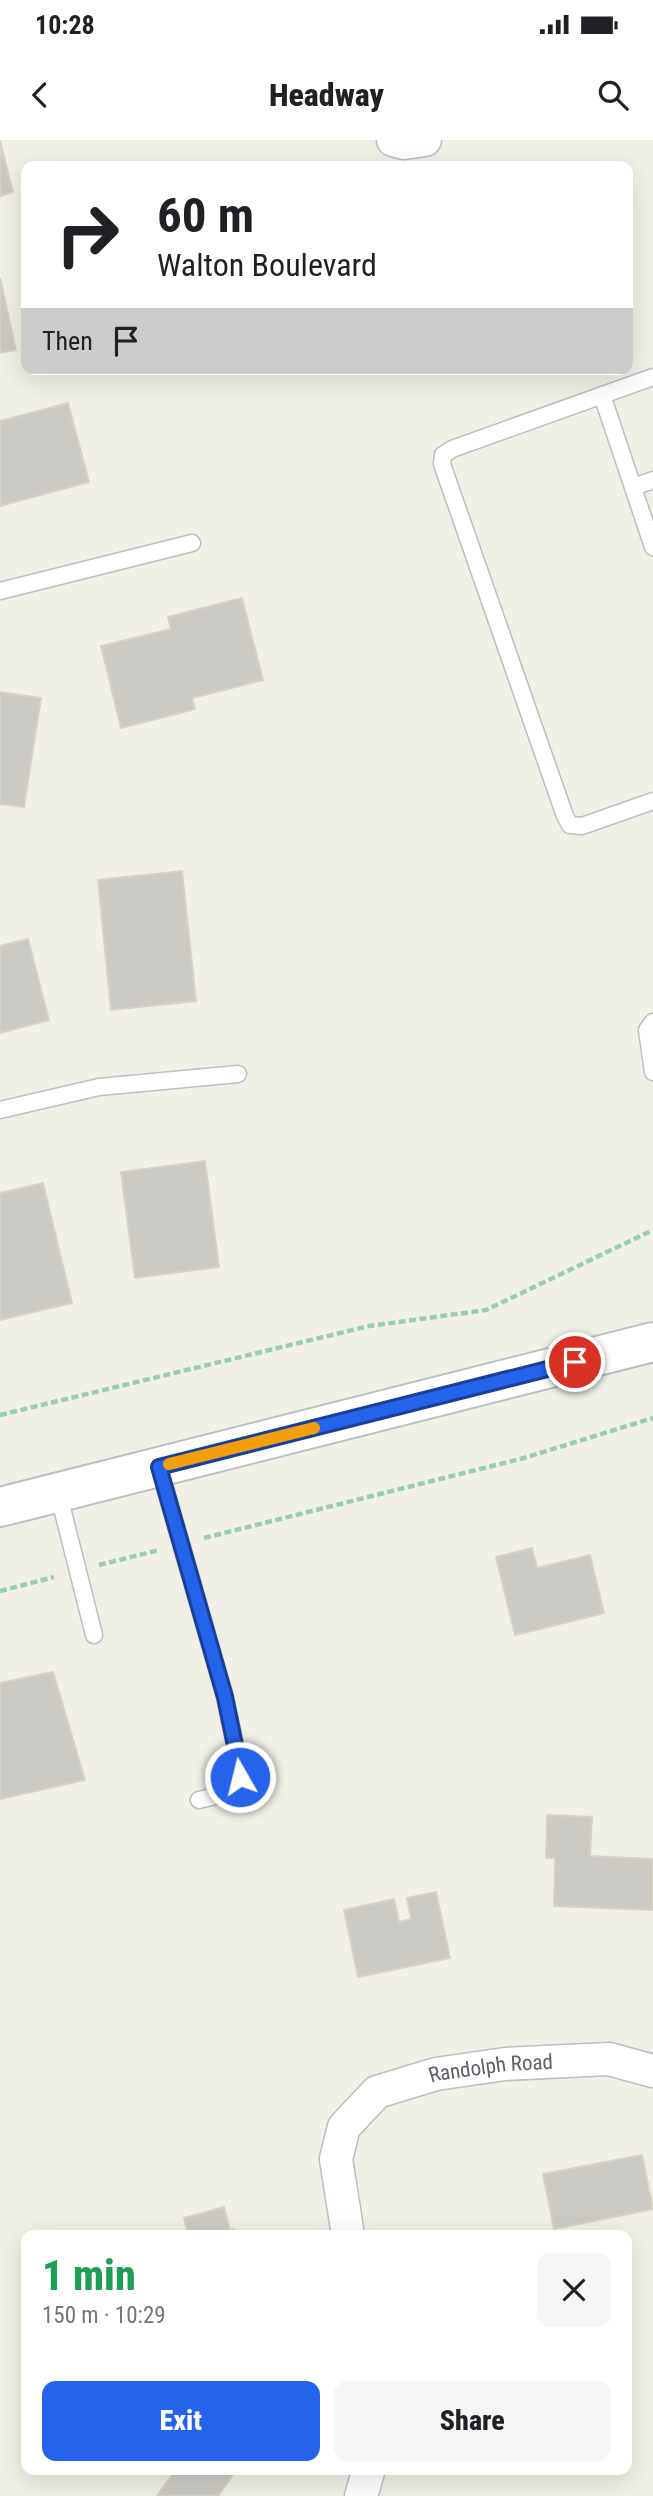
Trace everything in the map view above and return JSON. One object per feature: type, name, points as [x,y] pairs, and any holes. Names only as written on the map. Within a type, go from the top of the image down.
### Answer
[{"type":"main road","points":[[0,1507],[653,1342]]},
{"type":"street","points":[[393,140],[404,143],[425,140]]},
{"type":"street","name":"Randolph Road","points":[[347,2230],[336,2159],[344,2127],[377,2092],[436,2074],[505,2064],[609,2059],[653,2071]]},
{"type":"street","points":[[361,2496],[367,2475]]},
{"type":"lane","points":[[653,377],[452,449],[443,455],[442,464],[570,825],[582,826],[653,801]]},
{"type":"lane","points":[[602,395],[653,547]]},
{"type":"lane","points":[[633,487],[653,480]]},
{"type":"lane","points":[[0,591],[192,543]]},
{"type":"lane","points":[[653,1021],[647,1030],[653,1072]]},
{"type":"lane","points":[[0,1110],[99,1087],[238,1074]]},
{"type":"lane","points":[[159,1467],[225,1697],[240,1777],[223,1794],[199,1800]]},
{"type":"lane","points":[[58,1492],[94,1635]]},
{"type":"path","points":[[0,1415],[369,1326],[486,1310],[653,1230]]},
{"type":"path","points":[[0,1591],[524,1458],[653,1418]]},
{"type":"building","points":[[0,141],[13,192],[0,196]]},
{"type":"building","points":[[0,278],[16,350],[0,353]]},
{"type":"building","points":[[68,403],[89,482],[0,506],[0,421]]},
{"type":"building","points":[[242,598],[263,680],[192,698],[195,709],[121,728],[101,646],[171,629],[168,617]]},
{"type":"building","points":[[0,692],[41,698],[24,807],[0,804]]},
{"type":"building","points":[[182,871],[196,1001],[111,1010],[98,880]]},
{"type":"building","points":[[28,939],[49,1020],[0,1033],[0,946]]},
{"type":"building","points":[[205,1161],[219,1267],[135,1278],[121,1172]]},
{"type":"building","points":[[43,1183],[72,1303],[0,1320],[0,1193]]},
{"type":"building","points":[[532,1548],[537,1568],[590,1555],[604,1613],[515,1635],[496,1557]]},
{"type":"building","points":[[53,1672],[85,1780],[0,1799],[0,1683]]},
{"type":"building","points":[[547,1815],[592,1817],[590,1856],[653,1859],[653,1910],[554,1906],[555,1858],[546,1858]]},
{"type":"building","points":[[436,1892],[450,1958],[358,1977],[344,1910],[394,1899],[399,1922],[411,1919],[407,1898]]},
{"type":"building","points":[[642,2155],[653,2209],[554,2229],[543,2174]]},
{"type":"building","points":[[224,2207],[230,2230],[187,2230],[184,2218]]},
{"type":"building","points":[[172,2475],[233,2475],[218,2496],[157,2496]]},
{"type":"slow traffic","points":[[169,1464],[314,1428]]},
{"type":"route","points":[[240,1777],[225,1697],[159,1467],[575,1362]]}]
